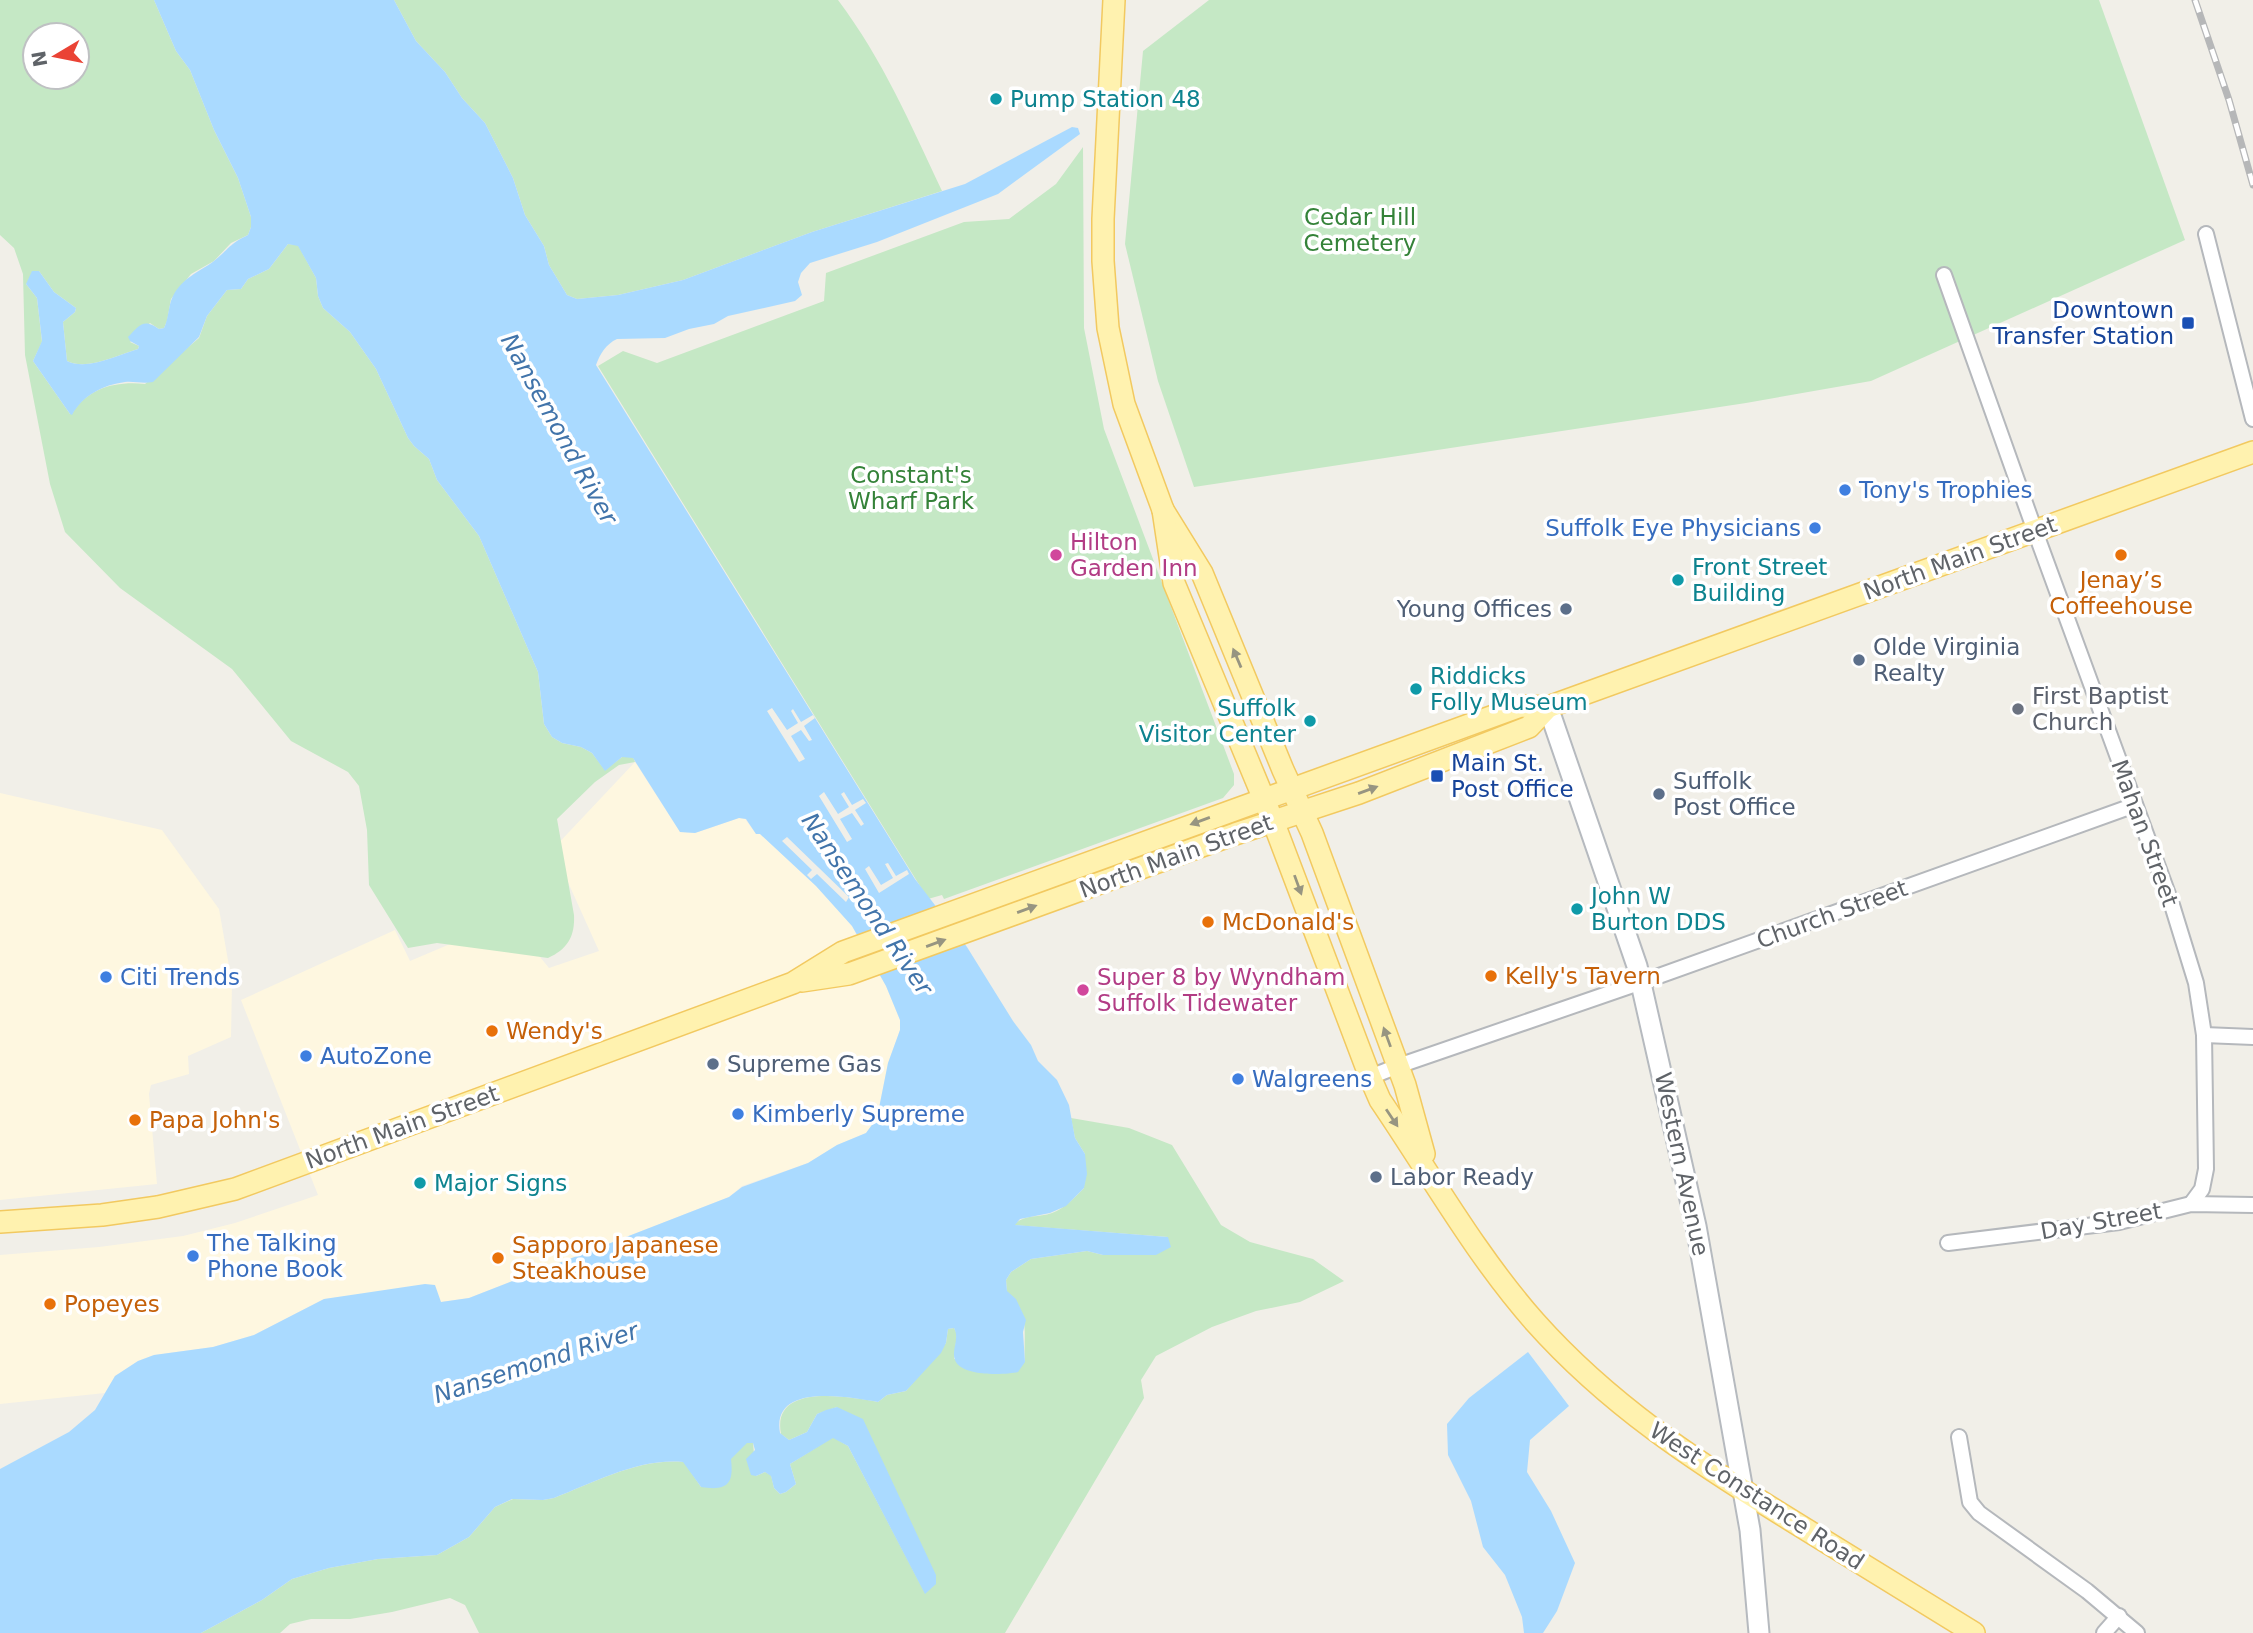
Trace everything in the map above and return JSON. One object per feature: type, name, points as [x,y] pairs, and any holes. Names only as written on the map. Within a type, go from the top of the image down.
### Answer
[{"type":"main road","points":[[1114,0],[1103,219],[1106,303],[1113,357],[1124,404],[1163,510]]},
{"type":"main road","name":"North Main Street","points":[[0,1222],[125,1212],[159,1207],[234,1189],[793,982],[843,952],[956,910],[1521,706],[1548,707],[2253,452]]},
{"type":"main road","name":"West Constance Road","points":[[1163,510],[1202,573],[1303,811],[1398,1066],[1429,1172]]},
{"type":"main road","name":"West Constance Road","points":[[1163,510],[1174,583],[1273,821],[1370,1077],[1380,1100],[1488,1264],[1536,1324],[1651,1429],[1697,1462],[1974,1633]]},
{"type":"main road","name":"North Main Street","points":[[793,982],[862,970],[1273,821],[1359,793],[1529,727],[1548,707]]},
{"type":"street","points":[[2206,234],[2253,419]]},
{"type":"street","name":"Mahan Street","points":[[1944,275],[2172,905],[2192,970],[2204,1035],[2206,1169],[2202,1189],[2192,1204]]},
{"type":"street","name":"Western Avenue","points":[[1548,707],[1642,982],[1696,1226],[1750,1530],[1759,1633]]},
{"type":"street","name":"Church Street","points":[[1370,1077],[2134,805]]},
{"type":"street","points":[[2204,1035],[2253,1037]]},
{"type":"street","name":"Day Street","points":[[1948,1243],[2119,1222],[2192,1204],[2253,1205]]},
{"type":"street","points":[[1959,1437],[1970,1502],[1979,1513],[2119,1616],[2137,1633]]},
{"type":"street","points":[[2104,1633],[2119,1616]]},
{"type":"shaded area","points":[[635,762],[680,832],[695,833],[739,818],[745,819],[756,834],[760,834],[816,886],[852,926],[886,986],[900,1020],[900,1030],[888,1063],[877,1118],[866,1133],[837,1145],[808,1163],[742,1186],[729,1197],[469,1298],[441,1302],[385,1292],[324,1299],[254,1335],[213,1347],[154,1355],[138,1361],[115,1376],[105,1393],[0,1404],[0,1255],[99,1247],[183,1236],[235,1223],[318,1195],[241,1000],[395,930],[410,961],[509,919],[549,968],[599,951],[553,849]]},
{"type":"shaded area","points":[[0,793],[162,830],[219,909],[232,983],[231,1037],[188,1056],[189,1074],[151,1085],[149,1094],[157,1184],[0,1200]]},
{"type":"green space","points":[[0,0],[154,0],[176,51],[190,70],[214,130],[238,178],[251,217],[251,227],[248,235],[231,243],[214,261],[191,274],[171,299],[164,328],[159,329],[150,323],[130,342],[139,346],[138,349],[93,363],[75,364],[67,361],[63,322],[76,308],[54,292],[39,271],[26,284],[37,298],[42,342],[33,361],[70,414],[86,398],[103,388],[145,384],[199,338],[207,316],[227,290],[241,289],[248,279],[269,269],[288,244],[298,245],[316,278],[318,296],[323,308],[350,332],[376,369],[408,438],[429,459],[437,480],[479,536],[538,672],[544,724],[552,737],[592,753],[605,770],[622,757],[633,757],[635,762],[619,765],[595,782],[557,819],[574,915],[569,941],[561,950],[548,958],[437,943],[408,948],[369,885],[367,830],[359,786],[348,772],[291,741],[232,669],[120,588],[65,532],[50,484],[25,355],[23,274],[14,248],[0,235]]},
{"type":"green space","points":[[394,0],[838,0],[882,69],[942,191],[812,232],[683,280],[618,295],[577,299],[567,295],[549,265],[544,246],[525,215],[513,178],[485,123],[462,98],[445,72],[416,41]]},
{"type":"green space","name":"Cedar Hill Cemetery","points":[[1209,0],[2099,0],[2185,240],[1871,381],[1746,403],[1194,487],[1158,381],[1125,244],[1143,51]]},
{"type":"green space","name":"Constant's Wharf Park","points":[[1083,147],[1084,328],[1104,429],[1234,774],[1234,785],[1223,798],[944,899],[942,895],[928,899],[598,366],[623,351],[657,363],[824,301],[826,273],[964,222],[1009,219],[1056,184]]},
{"type":"green space","points":[[1071,1118],[1129,1128],[1172,1145],[1221,1225],[1250,1242],[1313,1259],[1344,1281],[1300,1302],[1256,1311],[1212,1327],[1156,1356],[1141,1380],[1144,1398],[1005,1633],[479,1633],[465,1605],[450,1598],[350,1619],[311,1619],[290,1624],[280,1633],[201,1633],[262,1600],[292,1579],[329,1568],[378,1559],[437,1555],[469,1537],[495,1507],[513,1499],[554,1498],[634,1467],[684,1462],[701,1487],[747,1442],[753,1443],[756,1476],[765,1472],[771,1475],[774,1488],[780,1494],[796,1484],[790,1464],[833,1437],[848,1446],[925,1593],[837,1407],[817,1414],[807,1432],[789,1440],[781,1434],[781,1417],[788,1406],[800,1400],[832,1396],[878,1402],[887,1395],[906,1391],[946,1343],[948,1329],[954,1328],[957,1334],[954,1359],[1025,1362],[1023,1316],[1015,1300],[1007,1292],[1006,1280],[1011,1272],[1031,1259],[1087,1251],[1103,1255],[1168,1237],[1014,1225],[1027,1218],[1057,1211],[1084,1188],[1085,1154],[1075,1138]]},
{"type":"water","name":"Nansemond River","points":[[154,0],[394,0],[416,41],[445,72],[462,98],[485,123],[513,178],[525,215],[544,246],[549,265],[567,295],[577,299],[618,295],[683,280],[812,232],[965,184],[1072,127],[1078,128],[1080,134],[998,194],[877,242],[810,263],[801,273],[798,282],[802,295],[795,301],[728,316],[714,324],[665,338],[617,339],[604,350],[596,365],[915,879],[967,947],[1031,1045],[1038,1061],[1057,1080],[1069,1105],[1075,1138],[1085,1154],[1087,1174],[1084,1188],[1066,1206],[1050,1213],[1020,1219],[1015,1225],[1168,1237],[1171,1247],[1156,1255],[1103,1255],[1087,1251],[1031,1259],[1011,1272],[1006,1280],[1007,1291],[1016,1299],[1026,1320],[1023,1332],[1025,1362],[1018,1372],[974,1372],[959,1366],[954,1356],[954,1328],[948,1329],[941,1353],[906,1391],[887,1395],[878,1402],[815,1396],[799,1399],[787,1406],[780,1417],[780,1433],[789,1440],[807,1432],[817,1414],[826,1410],[837,1407],[863,1419],[936,1575],[936,1584],[925,1594],[848,1446],[833,1438],[790,1464],[796,1484],[780,1494],[774,1488],[771,1476],[765,1472],[751,1475],[746,1459],[755,1450],[753,1443],[747,1443],[731,1459],[730,1480],[723,1487],[701,1487],[683,1462],[634,1467],[554,1498],[512,1499],[495,1507],[469,1537],[437,1555],[378,1559],[329,1568],[292,1579],[262,1600],[201,1633],[0,1633],[0,1469],[69,1432],[95,1410],[115,1376],[138,1361],[154,1355],[213,1347],[254,1335],[324,1299],[425,1284],[435,1285],[441,1302],[469,1298],[729,1197],[742,1187],[808,1163],[837,1145],[866,1133],[877,1118],[888,1063],[900,1030],[900,1020],[886,986],[852,926],[816,886],[760,834],[756,834],[746,819],[739,818],[695,833],[680,832],[633,758],[622,757],[605,771],[592,753],[552,737],[544,724],[538,672],[479,536],[437,480],[429,459],[408,438],[376,369],[350,332],[323,308],[318,296],[316,278],[298,246],[288,244],[269,269],[248,279],[241,289],[227,290],[207,316],[199,337],[153,382],[125,382],[101,388],[70,414],[33,361],[42,341],[37,298],[26,284],[32,271],[39,271],[54,292],[76,308],[63,322],[67,361],[75,364],[93,363],[138,349],[139,346],[128,337],[142,324],[164,328],[171,300],[181,284],[248,235],[251,227],[251,217],[238,178],[214,130],[190,70],[176,51]]},
{"type":"water","points":[[1528,1352],[1569,1406],[1530,1440],[1527,1472],[1551,1511],[1575,1563],[1557,1611],[1543,1633],[1524,1633],[1522,1617],[1505,1575],[1483,1547],[1471,1501],[1448,1455],[1447,1424],[1469,1398]]},
{"type":"pier","points":[[772,708],[787,730],[798,723],[791,711],[793,709],[801,722],[813,715],[815,718],[804,726],[812,740],[809,741],[801,730],[791,736],[805,759],[799,762],[767,711]]},
{"type":"pier","points":[[824,792],[838,814],[849,807],[841,794],[844,792],[852,805],[863,799],[866,803],[855,810],[864,824],[861,826],[852,813],[840,819],[852,839],[847,842],[819,796]]},
{"type":"pier","points":[[787,837],[849,897],[846,902],[817,874],[811,879],[807,875],[812,870],[782,841]]},
{"type":"pier","points":[[888,863],[896,876],[907,870],[909,874],[879,893],[865,869],[869,866],[881,885],[893,878],[885,864]]},
{"type":"railway","points":[[2195,0],[2229,100],[2253,185]]},
{"type":"place","name":"Pump Station 48","points":[[996,99]]},
{"type":"place","name":"Downtown Transfer Station","points":[[2188,323]]},
{"type":"place","name":"Tony's Trophies","points":[[1845,490]]},
{"type":"place","name":"Suffolk Eye Physicians","points":[[1815,528]]},
{"type":"place","name":"Hilton Garden Inn","points":[[1056,555]]},
{"type":"place","name":"Jenay’s Coffeehouse","points":[[2121,555]]},
{"type":"place","name":"Front Street Building","points":[[1678,580]]},
{"type":"place","name":"Young Offices","points":[[1566,609]]},
{"type":"place","name":"Olde Virginia Realty","points":[[1859,660]]},
{"type":"place","name":"Riddicks Folly Museum","points":[[1416,689]]},
{"type":"place","name":"First Baptist Church","points":[[2018,709]]},
{"type":"place","name":"Suffolk Visitor Center","points":[[1310,721]]},
{"type":"place","name":"Main St. Post Office","points":[[1437,776]]},
{"type":"place","name":"Suffolk Post Office","points":[[1659,794]]},
{"type":"place","name":"John W Burton DDS","points":[[1577,909]]},
{"type":"place","name":"McDonald's","points":[[1208,922]]},
{"type":"place","name":"Kelly's Tavern","points":[[1491,976]]},
{"type":"place","name":"Citi Trends","points":[[106,977]]},
{"type":"place","name":"Super 8 by Wyndham Suffolk Tidewater","points":[[1083,990]]},
{"type":"place","name":"Wendy's","points":[[492,1031]]},
{"type":"place","name":"AutoZone","points":[[306,1056]]},
{"type":"place","name":"Supreme Gas","points":[[713,1064]]},
{"type":"place","name":"Walgreens","points":[[1238,1079]]},
{"type":"place","name":"Kimberly Supreme","points":[[738,1114]]},
{"type":"place","name":"Papa John's","points":[[135,1120]]},
{"type":"place","name":"Labor Ready","points":[[1376,1177]]},
{"type":"place","name":"Major Signs","points":[[420,1183]]},
{"type":"place","name":"The Talking Phone Book","points":[[193,1256]]},
{"type":"place","name":"Sapporo Japanese Steakhouse","points":[[498,1258]]},
{"type":"place","name":"Popeyes","points":[[50,1304]]}]
